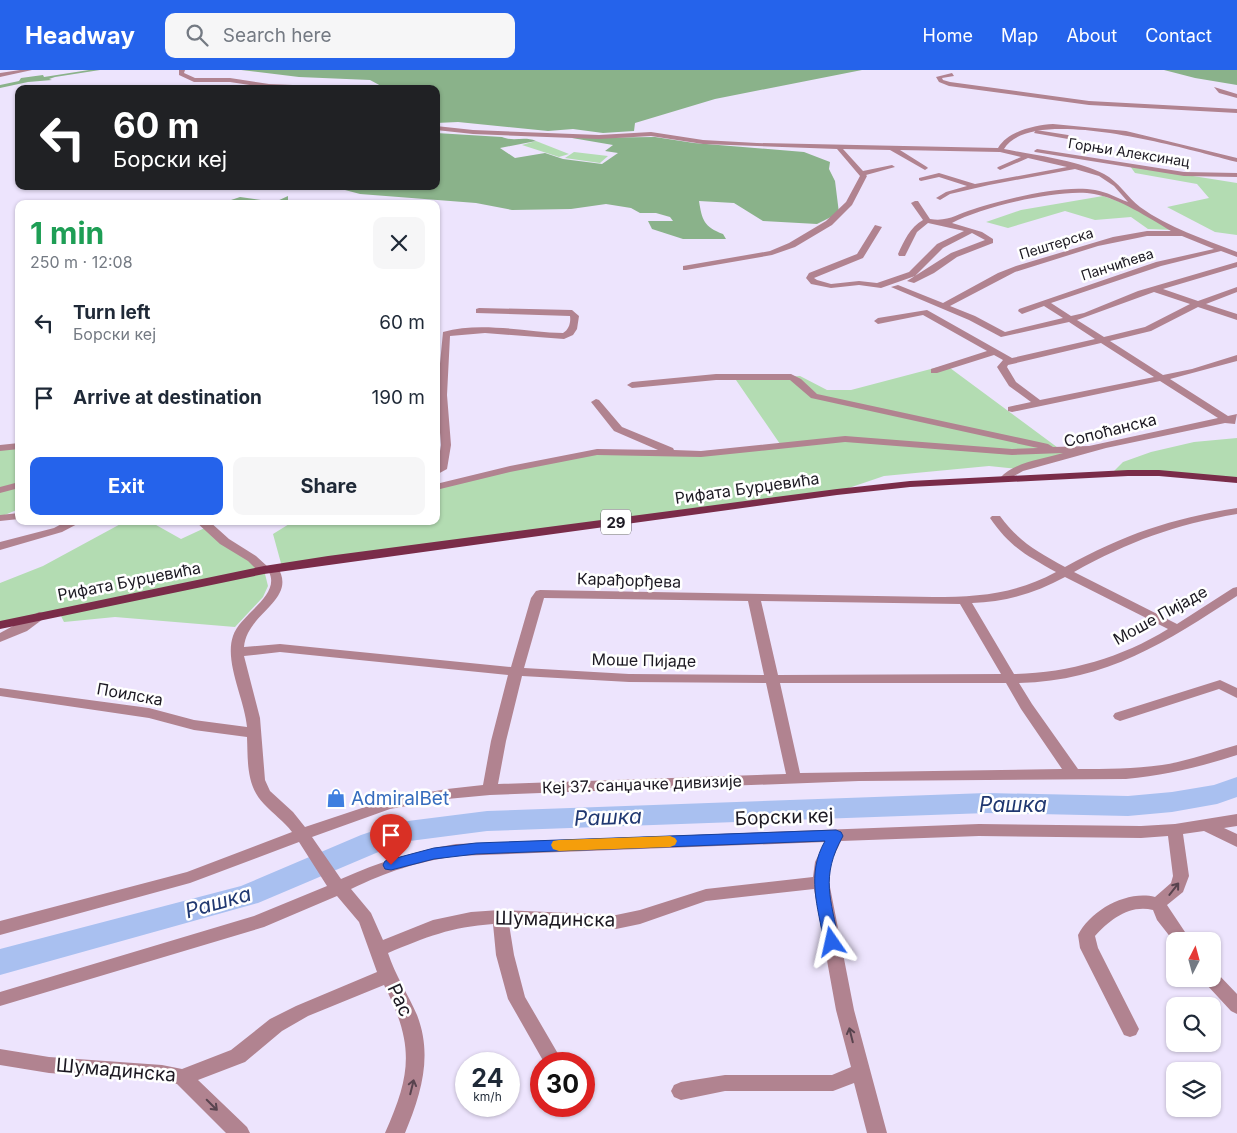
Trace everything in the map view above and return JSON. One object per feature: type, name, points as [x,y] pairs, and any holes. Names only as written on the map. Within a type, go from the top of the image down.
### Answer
[{"type":"main road","name":"Рифата Бурџевића","points":[[0,625],[269,570],[376,553],[837,492],[917,483],[1148,473],[1237,480]]},
{"type":"street","points":[[0,75],[29,70]]},
{"type":"street","points":[[182,70],[181,74],[194,80],[230,80],[267,85]]},
{"type":"street","points":[[952,76],[939,77],[940,81],[949,84],[1070,101],[1237,111]]},
{"type":"street","points":[[1216,88],[1221,92],[1237,96]]},
{"type":"street","points":[[1111,104],[1115,95]]},
{"type":"street","points":[[1000,150],[1007,140],[1046,126],[1053,126],[1126,133],[1237,160]]},
{"type":"street","name":"Горњи Алексинац","points":[[440,128],[599,137],[651,134],[703,142],[1000,150],[1077,167],[1110,180],[1137,208],[1184,235],[1237,255]]},
{"type":"street","points":[[1030,131],[1068,137]]},
{"type":"street","points":[[839,147],[864,173]]},
{"type":"street","points":[[892,148],[925,168]]},
{"type":"street","name":"Горњи Алексинац","points":[[1017,154],[1040,151],[1177,173],[1237,175]]},
{"type":"street","points":[[1000,168],[1028,156]]},
{"type":"street","points":[[864,173],[892,167]]},
{"type":"street","points":[[940,198],[948,193],[1077,167]]},
{"type":"street","points":[[686,268],[772,253],[792,245],[829,223],[849,203],[864,173]]},
{"type":"street","points":[[921,179],[939,175],[976,187]]},
{"type":"street","points":[[944,224],[966,213],[1002,204],[1047,195],[1086,191],[1096,192],[1137,208]]},
{"type":"street","points":[[915,203],[916,207],[925,214],[926,221]]},
{"type":"street","points":[[902,254],[912,233],[920,223],[926,221],[986,236],[990,241],[954,255],[918,278],[891,289],[944,306],[1004,335],[1087,315],[1154,289],[1237,264]]},
{"type":"street","points":[[878,227],[860,256],[812,275],[810,278],[814,282],[831,286],[859,283],[875,287],[912,274],[940,246],[970,231]]},
{"type":"street","name":"Пештерска","points":[[944,306],[961,299],[1002,274],[1069,252],[1117,238],[1165,232],[1184,235]]},
{"type":"street","name":"Панчићева","points":[[1022,311],[1143,269],[1222,249]]},
{"type":"street","points":[[1154,289],[1235,316]]},
{"type":"street","points":[[1038,403],[1012,384],[1002,367],[1009,360],[1148,329],[1198,304],[1237,289]]},
{"type":"street","points":[[1045,303],[1164,378],[1232,418],[1237,426]]},
{"type":"street","points":[[440,470],[442,469],[445,455],[442,396],[446,334],[458,331],[522,332],[564,336],[572,332],[575,316],[572,313],[479,311]]},
{"type":"street","points":[[878,320],[924,312],[1009,360]]},
{"type":"street","points":[[934,371],[994,352]]},
{"type":"street","points":[[1012,409],[1194,372],[1237,358]]},
{"type":"street","points":[[632,385],[716,377],[791,377],[799,380],[806,392],[814,396],[1021,440],[1056,450]]},
{"type":"street","points":[[596,402],[615,426],[622,431],[658,447],[701,454]]},
{"type":"street","name":"Сопоћанска","points":[[1005,478],[1019,469],[1092,449],[1149,434],[1232,418]]},
{"type":"street","points":[[440,486],[580,454],[619,452],[662,455],[701,454],[845,439],[1012,452],[1092,449]]},
{"type":"street","points":[[0,448],[15,446]]},
{"type":"street","points":[[0,490],[15,486]]},
{"type":"street","name":"Карађорђева","points":[[517,672],[536,598],[544,593],[754,599],[964,600],[996,598],[1020,592],[1066,573],[1112,547],[1141,534],[1184,520],[1237,511]]},
{"type":"street","points":[[0,518],[15,516]]},
{"type":"street","points":[[996,518],[1016,543],[1066,573],[1177,629]]},
{"type":"street","points":[[0,546],[58,530],[69,525]]},
{"type":"street","points":[[206,525],[228,544],[278,577],[276,590],[243,626],[238,639],[238,652],[252,709],[256,771],[260,789],[266,798],[288,817],[305,839]]},
{"type":"street","name":"Моше Пијаде","points":[[238,652],[280,648],[517,672],[629,678],[771,680],[1010,679],[1054,676],[1087,670],[1135,652],[1237,592]]},
{"type":"street","points":[[754,599],[794,778]]},
{"type":"street","points":[[964,600],[1038,724],[1074,775]]},
{"type":"street","points":[[0,638],[22,628],[39,616]]},
{"type":"street","points":[[490,790],[495,756],[517,672]]},
{"type":"street","points":[[1120,716],[1220,684],[1237,694]]},
{"type":"street","name":"Поилска","points":[[0,692],[149,713],[194,725],[254,733]]},
{"type":"street","name":"Кеј 37. санџачке дивизије","points":[[0,928],[190,877],[305,839],[372,809],[405,800],[490,790],[794,778],[937,774],[1126,774],[1164,770],[1196,763],[1237,750]]},
{"type":"street","name":"Борски кеј","points":[[0,999],[258,922],[300,906],[335,883],[400,862],[456,850],[979,830],[1118,833],[1175,830],[1237,820]]},
{"type":"street","points":[[1207,826],[1237,841]]},
{"type":"street","points":[[1159,905],[1172,894],[1180,882],[1180,862],[1175,830]]},
{"type":"street","points":[[836,836],[823,862],[821,882],[845,1010],[877,1133]]},
{"type":"street","name":"Рас","points":[[305,839],[335,883],[350,896],[362,912],[379,949],[388,975],[398,991],[410,1018],[416,1060],[412,1088],[396,1133]]},
{"type":"street","name":"Шумадинска","points":[[379,949],[434,927],[471,919],[500,917],[616,922],[640,917],[706,895],[821,882]]},
{"type":"street","points":[[1130,1029],[1089,948],[1086,935],[1105,918],[1128,904],[1141,901],[1159,905],[1176,932]]},
{"type":"street","points":[[500,917],[505,955],[516,999],[548,1052]]},
{"type":"street","name":"Шумадинска","points":[[0,1057],[49,1064],[162,1072],[182,1077],[224,1063],[238,1056],[276,1025],[302,1011],[388,975]]},
{"type":"street","points":[[1220,988],[1237,1006]]},
{"type":"street","points":[[681,1091],[725,1083],[833,1083],[860,1072]]},
{"type":"street","points":[[182,1077],[240,1133]]},
{"type":"green space","points":[[100,70],[0,88],[0,85],[19,81],[21,78],[43,75],[44,77]]},
{"type":"green space","points":[[241,70],[862,70],[715,99],[635,123],[634,131],[603,133],[573,129],[548,131],[458,122],[440,123],[440,85],[379,85],[370,80],[299,77]]},
{"type":"green space","points":[[1164,70],[1237,70],[1237,85],[1195,78]]},
{"type":"green space","points":[[440,133],[527,139],[536,141],[500,148],[515,158],[545,153],[563,159],[602,164],[618,153],[605,151],[613,145],[572,138],[655,137],[694,143],[804,152],[830,162],[829,169],[835,181],[839,213],[817,224],[763,221],[734,203],[699,201],[705,222],[712,229],[723,234],[726,239],[683,239],[652,229],[648,221],[673,221],[670,217],[656,213],[640,213],[631,208],[606,204],[571,209],[512,210],[476,203],[360,194],[345,190],[440,190]]},
{"type":"green space","points":[[536,141],[569,154],[559,157],[522,145]]},
{"type":"green space","points":[[574,152],[608,156],[600,163],[565,158]]},
{"type":"green space","points":[[1130,166],[1237,183],[1237,235],[1215,232],[1167,207],[1209,198],[1197,184],[1135,173]]},
{"type":"green space","points":[[288,196],[288,200],[279,200]]},
{"type":"green space","points":[[1103,196],[1137,208],[1174,230],[1148,229],[1131,217],[1095,220],[1065,211],[1008,228],[986,222],[1021,210]]},
{"type":"green space","points":[[240,197],[261,200],[231,200]]},
{"type":"green space","points":[[946,365],[1069,456],[1019,469],[989,466],[884,476],[837,492],[282,567],[273,534],[288,525],[440,525],[440,486],[580,454],[662,455],[780,444],[736,380],[800,376],[827,390],[851,390]]},
{"type":"green space","points":[[1237,438],[1237,480],[1184,475],[1111,474],[1123,462],[1151,452],[1194,442]]},
{"type":"green space","points":[[15,446],[15,511],[0,517],[0,448]]},
{"type":"green space","points":[[119,525],[156,525],[181,539],[209,526],[264,570],[268,586],[263,597],[235,627],[115,617],[64,622],[59,612],[0,625],[0,583],[43,566]]},
{"type":"waterway","name":"Рашка","points":[[0,962],[248,895],[371,842],[400,832],[487,821],[987,803],[1128,806],[1172,802],[1217,794],[1237,787]]},
{"type":"slow traffic","points":[[559,845],[670,841]]},
{"type":"place","name":"AdmiralBet","points":[[336,798]]},
{"type":"route","points":[[391,865],[416,857],[476,848],[836,836],[827,851],[821,871],[821,882],[832,942]]}]
